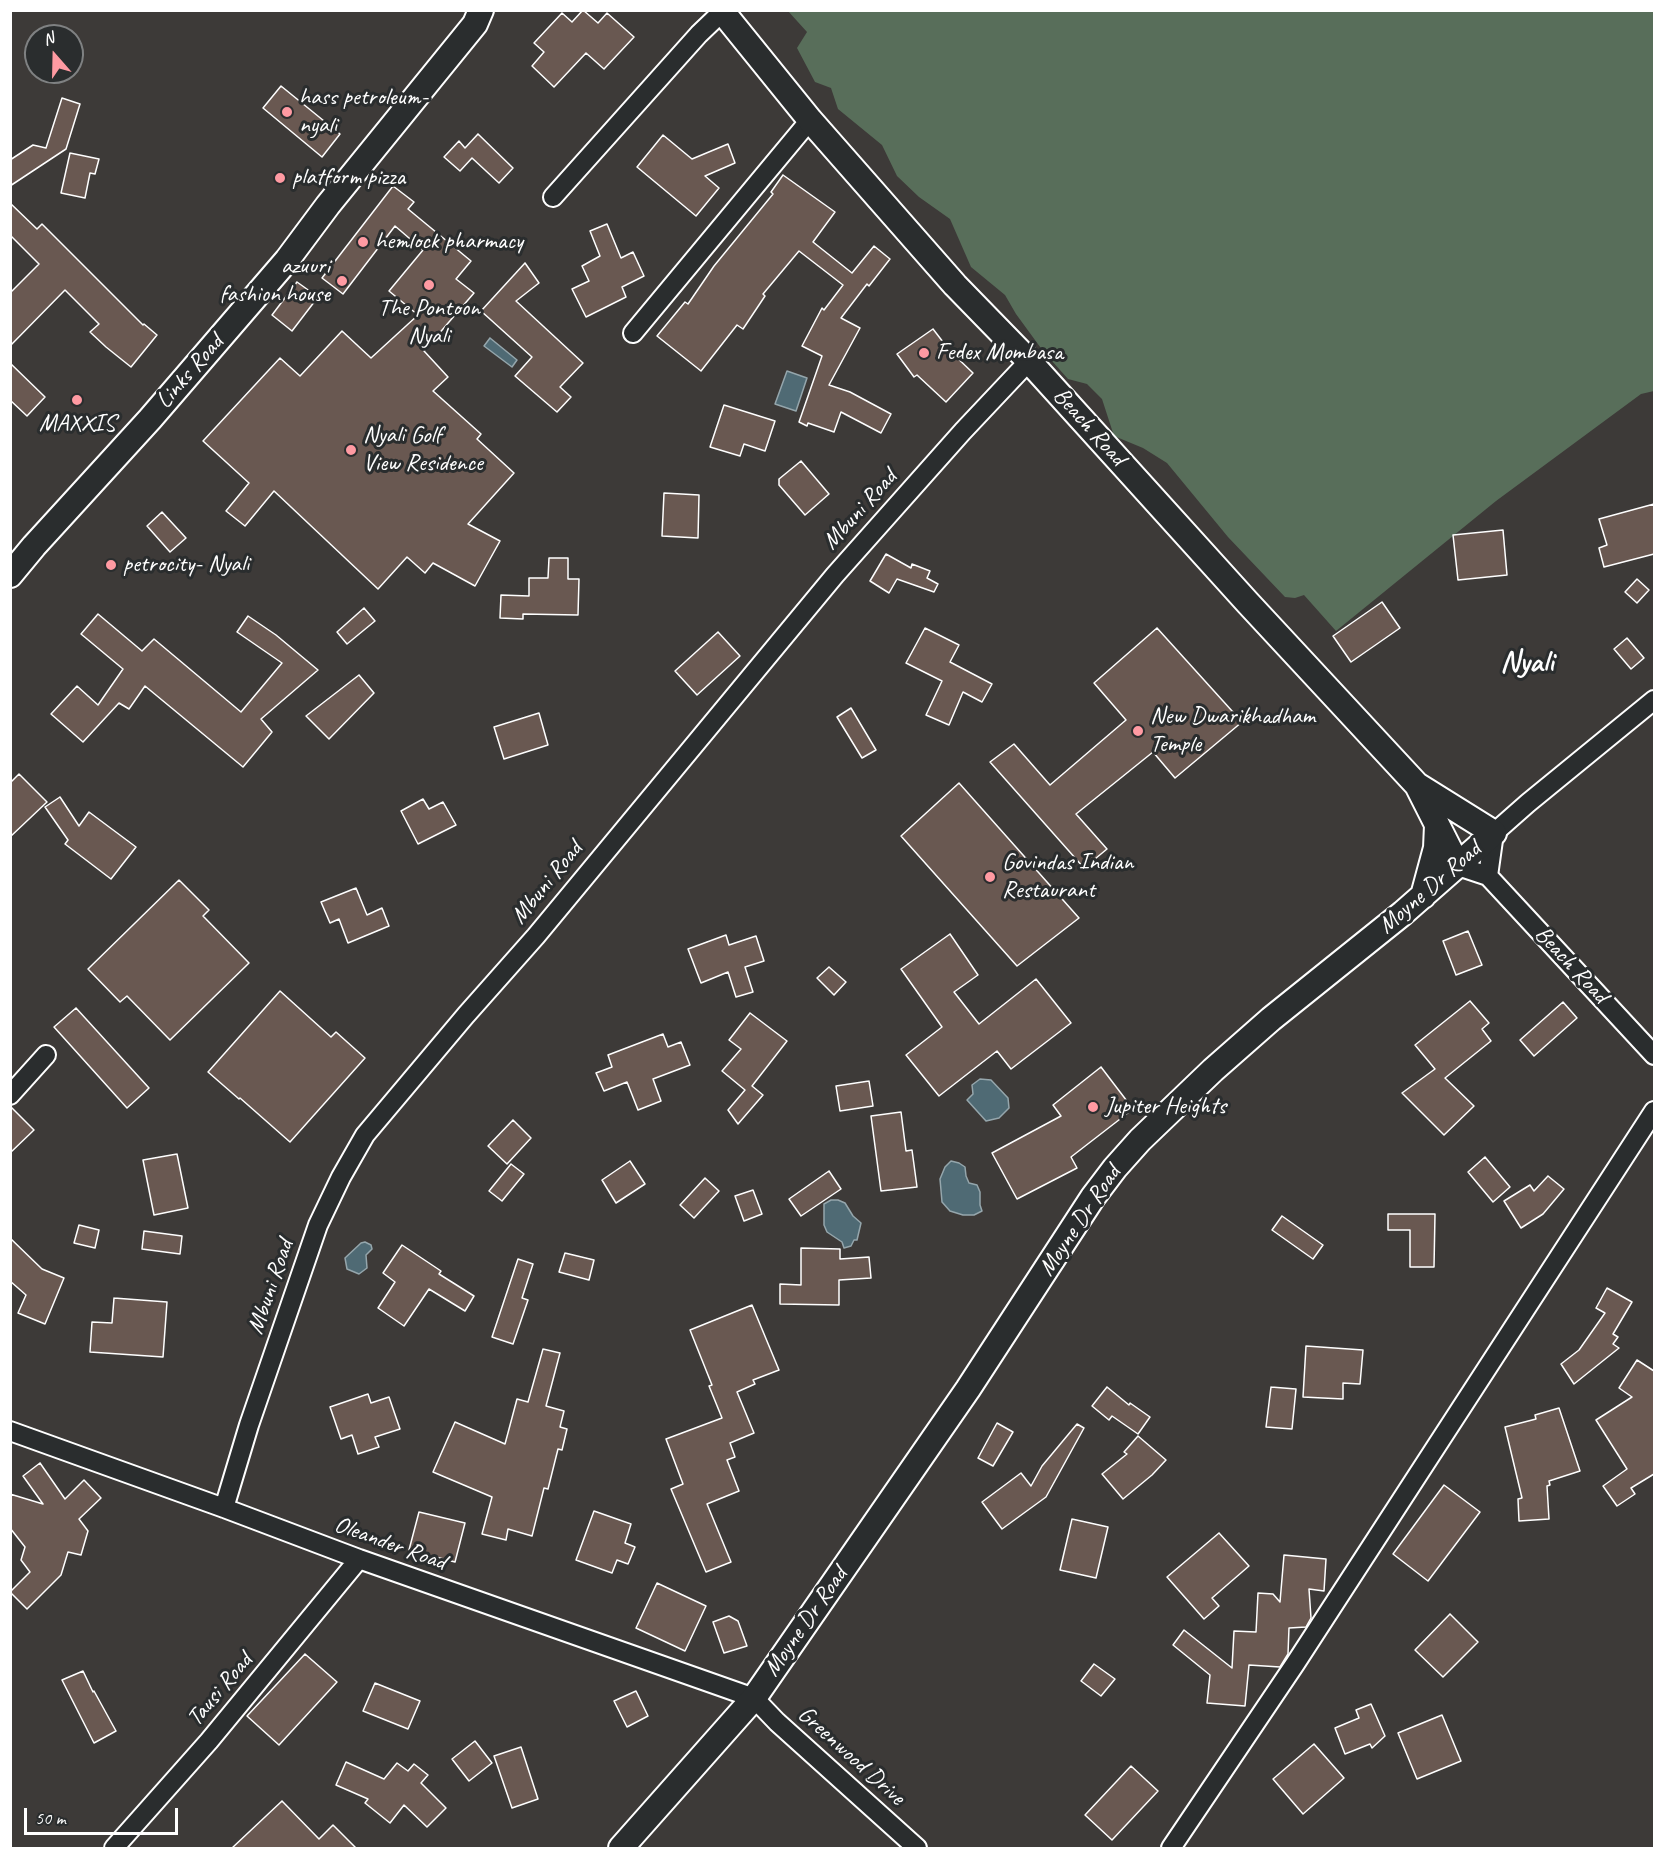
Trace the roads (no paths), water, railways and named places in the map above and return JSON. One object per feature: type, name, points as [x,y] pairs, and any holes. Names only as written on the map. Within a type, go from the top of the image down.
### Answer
[{"type":"main road","points":[[478,17],[499,10]]},
{"type":"main road","name":"Beach Road","points":[[721,11],[810,120],[955,285],[1029,361],[1248,603],[1417,784],[1494,833]]},
{"type":"main road","name":"Links Road","points":[[10,575],[150,419],[279,269],[478,17]]},
{"type":"main road","name":"Beach Road","points":[[1417,784],[1458,866]]},
{"type":"main road","points":[[1423,896],[1436,848],[1437,825]]},
{"type":"main road","name":"Moyne Dr Road","points":[[621,1848],[754,1698],[968,1389],[1114,1168],[1213,1070],[1271,1019],[1423,896],[1494,833]]},
{"type":"street","points":[[553,197],[721,11]]},
{"type":"street","points":[[633,333],[810,120]]},
{"type":"street","name":"Mbuni Road","points":[[224,1508],[249,1425],[318,1225],[341,1177],[365,1135],[536,936],[835,575],[963,431],[1029,361]]},
{"type":"street","name":"Moyne Dr Road","points":[[1494,833],[1654,700]]},
{"type":"street","points":[[1488,876],[1494,833]]},
{"type":"street","name":"Beach Road","points":[[1458,866],[1488,876],[1654,1055]]},
{"type":"street","points":[[10,1095],[46,1055]]},
{"type":"street","points":[[1171,1848],[1295,1664],[1654,1111]]},
{"type":"street","name":"Oleander Road","points":[[10,1431],[359,1559],[754,1698]]},
{"type":"street","name":"Tausi Road","points":[[114,1848],[209,1741],[359,1559]]},
{"type":"street","name":"Greenwood Drive","points":[[754,1698],[777,1722],[917,1848]]},
{"type":"water","points":[[490,338],[517,360],[512,367],[484,346]]},
{"type":"water","points":[[787,371],[807,378],[796,411],[775,404]]},
{"type":"water","points":[[980,1079],[991,1080],[1008,1098],[1009,1108],[999,1118],[986,1121],[967,1100],[973,1094],[972,1085]]},
{"type":"water","points":[[951,1161],[965,1167],[969,1183],[977,1185],[982,1211],[974,1215],[963,1215],[950,1211],[942,1202],[940,1179],[945,1167]]},
{"type":"water","points":[[831,1200],[845,1203],[853,1216],[861,1223],[857,1240],[854,1240],[851,1246],[844,1248],[842,1242],[827,1232],[824,1225],[824,1204]]},
{"type":"water","points":[[365,1242],[371,1245],[372,1249],[366,1255],[367,1268],[359,1274],[347,1269],[345,1258]]},
{"type":"place","name":"hass petroleum- nyali","points":[[287,112]]},
{"type":"place","name":"platform pizza","points":[[280,178]]},
{"type":"place","name":"hemlock pharmacy","points":[[363,242]]},
{"type":"place","name":"azuuri fashion house","points":[[342,281]]},
{"type":"place","name":"The Pontoon Nyali","points":[[429,285]]},
{"type":"place","name":"Fedex Mombasa","points":[[924,353]]},
{"type":"place","name":"MAXXIS","points":[[77,400]]},
{"type":"place","name":"Nyali Golf View Residence","points":[[351,450]]},
{"type":"place","name":"petrocity- Nyali","points":[[111,565]]},
{"type":"place","name":"New Dwarikhadham Temple","points":[[1138,731]]},
{"type":"place","name":"Govindas Indian Restaurant","points":[[990,877]]},
{"type":"place","name":"Jupiter Heights","points":[[1093,1107]]},
{"type":"district","name":"Nyali","points":[[1527,663]]}]
